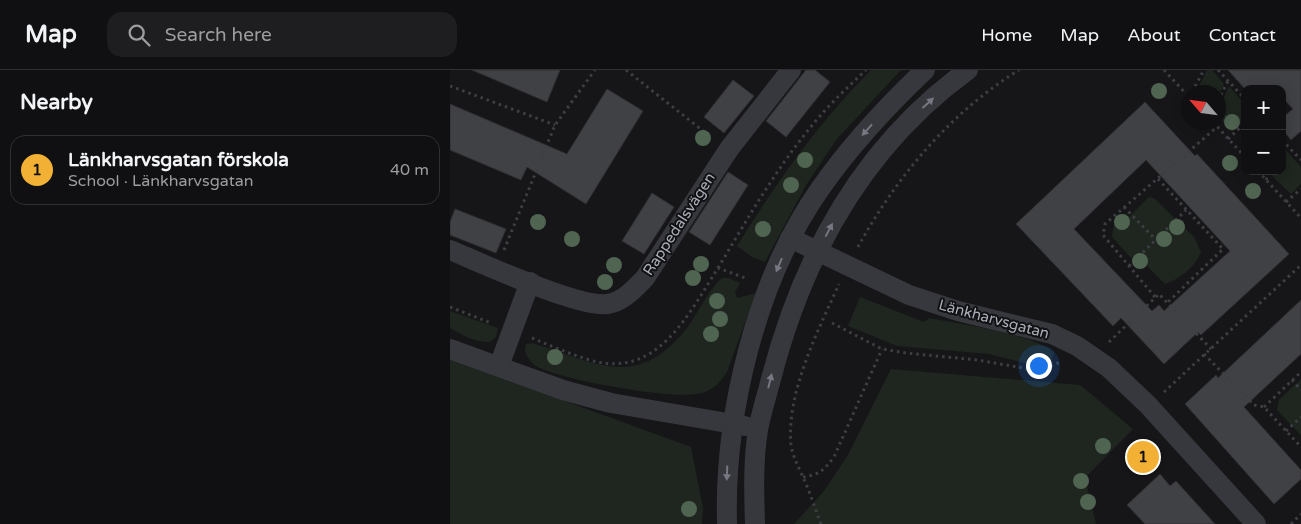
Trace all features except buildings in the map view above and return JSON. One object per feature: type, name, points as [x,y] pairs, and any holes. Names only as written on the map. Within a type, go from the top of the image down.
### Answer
[{"type":"street","name":"Rappedalsvägen","points":[[450,250],[569,297],[596,304],[618,301],[633,291],[645,278],[729,149],[791,70]]},
{"type":"street","points":[[727,524],[727,464],[731,424],[753,332],[790,238],[819,190],[852,148],[925,70]]},
{"type":"street","points":[[755,524],[754,473],[758,428],[782,335],[818,250],[848,194],[887,144],[911,119],[968,70]]},
{"type":"street","name":"Länkharvsgatan","points":[[790,238],[909,295],[958,311],[1052,334],[1077,346],[1109,368],[1148,406],[1256,524]]},
{"type":"street","points":[[499,366],[530,282]]},
{"type":"street","points":[[450,349],[563,390],[611,403],[758,428]]},
{"type":"path","points":[[496,269],[554,125],[595,70]]},
{"type":"path","points":[[626,70],[729,149]]},
{"type":"path","points":[[718,268],[768,185],[792,152],[820,116],[866,70]]},
{"type":"path","points":[[1164,70],[1181,88]]},
{"type":"path","points":[[1196,85],[1204,70]]},
{"type":"path","points":[[1218,70],[1241,95]]},
{"type":"path","points":[[1226,85],[1228,81]]},
{"type":"path","points":[[450,86],[554,125]]},
{"type":"path","points":[[1228,139],[1241,128]]},
{"type":"path","points":[[1155,298],[1102,235],[1105,224],[1214,130]]},
{"type":"path","points":[[1220,130],[1241,153]]},
{"type":"path","points":[[1286,143],[1301,160]]},
{"type":"path","points":[[1262,175],[1301,218]]},
{"type":"path","points":[[1266,180],[1268,175]]},
{"type":"path","points":[[1158,179],[1223,249],[1167,303]]},
{"type":"path","points":[[1286,202],[1301,189]]},
{"type":"path","points":[[1124,207],[1156,240]]},
{"type":"path","points":[[1129,266],[1186,210]]},
{"type":"path","points":[[1148,406],[1301,265]]},
{"type":"path","points":[[1104,346],[1159,294],[1211,349]]},
{"type":"path","points":[[832,323],[882,349],[1041,370],[1054,366],[1077,346]]},
{"type":"path","points":[[803,477],[814,476],[824,471],[834,457],[882,349]]},
{"type":"path","points":[[1204,354],[1254,405],[1264,407],[1301,447]]},
{"type":"path","points":[[1264,407],[1301,372]]},
{"type":"path","points":[[1292,380],[1301,390]]},
{"type":"path","points":[[1286,431],[1301,417]]},
{"type":"path","points":[[1291,524],[1301,514]]},
{"type":"shaded area","points":[[871,70],[901,70],[836,140],[805,187],[765,262],[752,257],[737,246],[799,154],[833,111]]},
{"type":"shaded area","points":[[1207,70],[1212,70],[1224,84],[1224,85],[1200,85]]},
{"type":"shaded area","points":[[1229,86],[1241,100],[1241,123],[1232,132],[1226,125],[1226,93]]},
{"type":"shaded area","points":[[1286,150],[1301,167],[1301,184],[1291,194],[1271,175],[1286,175]]},
{"type":"shaded area","points":[[1149,197],[1154,198],[1194,237],[1201,252],[1195,263],[1186,272],[1165,284],[1135,254],[1131,258],[1112,237],[1114,224],[1126,213],[1129,217]]},
{"type":"shaded area","points":[[722,278],[729,278],[740,283],[735,292],[737,298],[756,293],[727,372],[718,383],[707,391],[683,395],[664,394],[615,387],[567,377],[536,366],[530,361],[525,351],[526,344],[532,343],[614,367],[632,366],[650,360],[668,348],[687,328],[708,295]]},
{"type":"shaded area","points":[[860,297],[924,322],[929,318],[995,330],[1030,340],[1054,352],[1052,360],[1033,365],[989,354],[897,346],[848,326]]},
{"type":"shaded area","points":[[450,311],[498,328],[496,337],[490,342],[479,341],[455,331],[450,328]]},
{"type":"shaded area","points":[[450,359],[691,447],[703,508],[702,524],[450,524]]},
{"type":"shaded area","points":[[891,369],[1080,385],[1133,429],[1085,478],[1096,524],[794,524],[824,491],[848,455]]},
{"type":"shaded area","points":[[1301,379],[1301,435],[1277,410],[1279,400]]},
{"type":"place","name":"Länkharvsgatan förskola","points":[[1143,457]]}]
